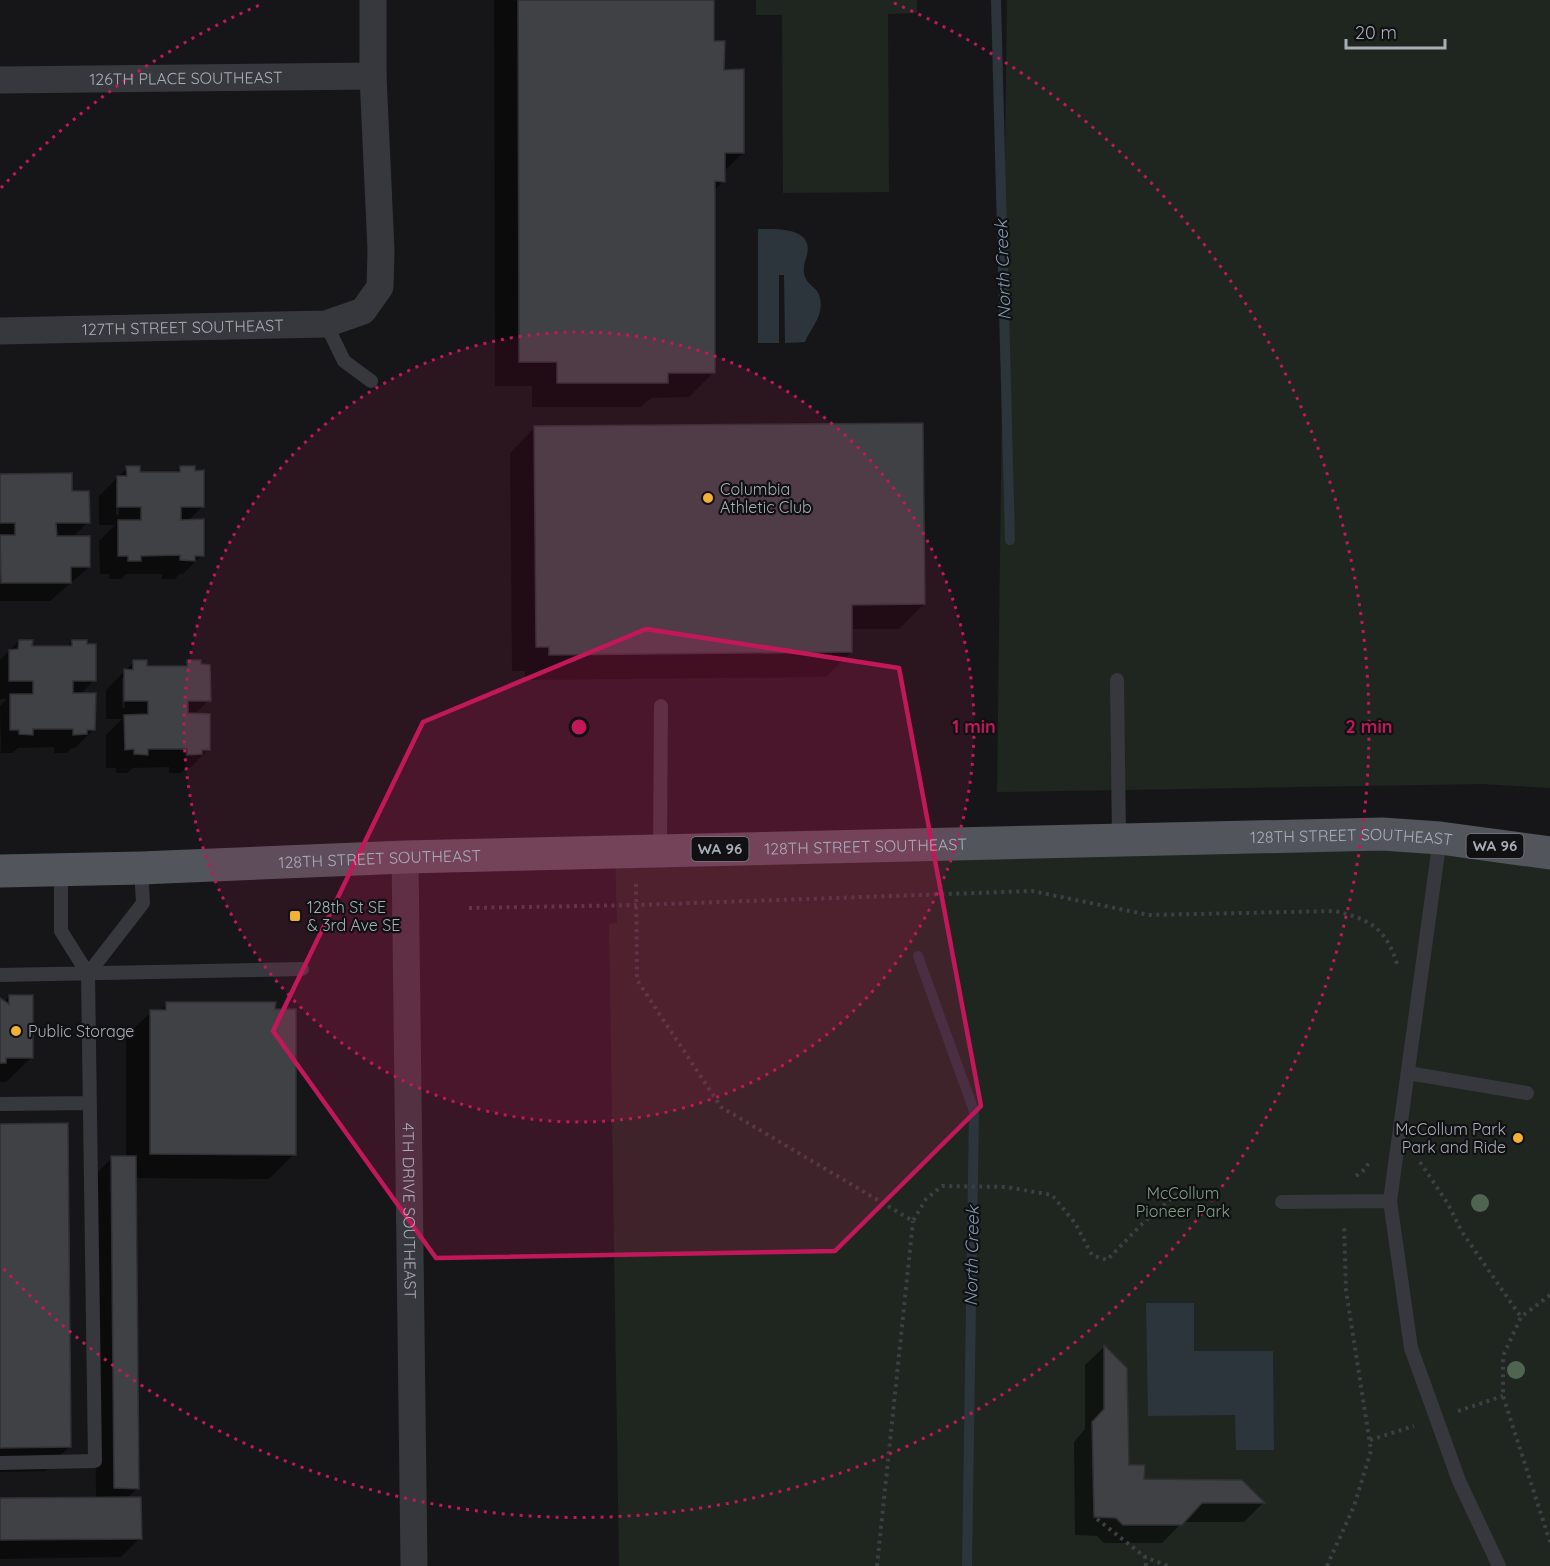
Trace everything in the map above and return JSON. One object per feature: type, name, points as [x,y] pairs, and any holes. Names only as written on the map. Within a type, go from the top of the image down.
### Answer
[{"type":"main road","name":"128TH STREET SOUTHEAST","points":[[0,871],[141,868],[405,857],[1382,834],[1440,838],[1550,853]]},
{"type":"street","points":[[373,0],[373,76]]},
{"type":"street","name":"126TH PLACE SOUTHEAST","points":[[0,80],[373,76]]},
{"type":"street","name":"127TH STREET SOUTHEAST","points":[[0,331],[326,324],[363,311],[380,287],[381,250],[373,76]]},
{"type":"street","name":"4TH DRIVE SOUTHEAST","points":[[405,857],[414,1566]]},
{"type":"lane","points":[[326,324],[344,361],[370,381]]},
{"type":"lane","points":[[1117,680],[1119,839]]},
{"type":"lane","points":[[648,852],[661,706]]},
{"type":"lane","points":[[1440,838],[1390,1201],[1411,1348],[1459,1481],[1499,1566]]},
{"type":"lane","points":[[88,974],[143,903],[141,868]]},
{"type":"lane","points":[[0,1463],[95,1461],[88,974],[61,931],[61,869]]},
{"type":"lane","points":[[0,975],[302,969]]},
{"type":"lane","points":[[1408,1073],[1527,1093]]},
{"type":"lane","points":[[0,1104],[90,1103]]},
{"type":"lane","points":[[1282,1202],[1390,1201]]},
{"type":"path","points":[[648,852],[636,905],[637,980],[721,1107],[913,1221]]},
{"type":"path","points":[[469,908],[636,905],[1032,891],[1149,915],[1335,911],[1359,917],[1381,931],[1396,961],[1397,971]]},
{"type":"path","points":[[1400,1130],[1448,1204],[1467,1240],[1521,1317]]},
{"type":"path","points":[[1348,1178],[1355,1177],[1366,1168],[1371,1159]]},
{"type":"path","points":[[877,1566],[913,1221],[926,1199],[942,1186],[1006,1187],[1052,1195],[1075,1223],[1092,1255],[1107,1260],[1144,1222],[1178,1192]]},
{"type":"path","points":[[1326,1566],[1354,1506],[1371,1451],[1346,1290],[1344,1220]]},
{"type":"path","points":[[1550,1295],[1521,1317],[1503,1356],[1503,1396],[1550,1542]]},
{"type":"path","points":[[1097,1519],[1145,1557],[1168,1566]]},
{"type":"path","points":[[1145,1557],[1146,1566]]},
{"type":"highlighted area","points":[[646,629],[899,668],[981,1106],[835,1251],[436,1258],[273,1031],[423,722]]},
{"type":"green space","points":[[756,0],[917,0],[917,13],[888,14],[889,192],[783,193],[782,15],[756,15]]},
{"type":"green space","points":[[1007,0],[1550,0],[1550,788],[1482,784],[997,792]]},
{"type":"green space","name":"McCollum Pioneer Park","points":[[1119,839],[1550,853],[1550,1566],[619,1566],[609,924],[617,923],[615,853]]},
{"type":"shaded area","points":[[758,229],[791,231],[805,239],[808,246],[804,274],[818,293],[821,308],[805,342],[785,343],[784,275],[779,275],[779,343],[758,343]]},
{"type":"shaded area","points":[[1146,1303],[1194,1303],[1194,1351],[1273,1351],[1274,1450],[1236,1450],[1235,1415],[1148,1416]]},
{"type":"building","points":[[518,0],[714,0],[714,41],[725,41],[724,70],[744,69],[744,153],[725,153],[725,182],[715,181],[715,373],[668,373],[668,383],[557,383],[557,362],[519,362]]},
{"type":"building","points":[[923,423],[925,604],[852,605],[852,652],[549,655],[549,647],[536,647],[534,426]]},
{"type":"building","points":[[126,466],[140,466],[140,472],[180,472],[180,466],[195,466],[195,471],[204,470],[204,507],[181,507],[181,520],[204,519],[204,556],[195,556],[195,561],[180,560],[180,555],[141,556],[141,561],[128,561],[128,556],[118,556],[118,520],[141,520],[141,507],[117,507],[117,476],[127,476]]},
{"type":"building","points":[[72,473],[72,491],[89,491],[90,523],[56,523],[57,536],[90,536],[90,567],[71,567],[71,583],[1,583],[0,535],[15,535],[15,523],[0,523],[0,474]]},
{"type":"building","points":[[19,640],[33,640],[32,646],[72,646],[72,640],[87,640],[87,644],[96,644],[96,681],[73,681],[73,693],[96,693],[95,730],[87,730],[87,734],[73,735],[73,729],[33,729],[33,735],[19,734],[19,730],[10,730],[10,694],[33,694],[33,681],[9,681],[9,650],[18,649]]},
{"type":"building","points":[[133,660],[147,660],[147,666],[187,666],[187,660],[201,660],[201,664],[210,665],[211,701],[188,701],[188,713],[210,714],[210,750],[202,750],[202,754],[187,755],[187,749],[148,749],[148,755],[134,754],[134,749],[125,750],[124,715],[148,714],[148,701],[124,701],[124,669],[133,670]]},
{"type":"building","name":"Public Storage","points":[[9,995],[33,995],[33,1058],[6,1058],[6,1063],[0,1063],[0,998],[9,1004]]},
{"type":"building","points":[[166,1002],[276,1002],[275,1009],[296,1009],[296,1155],[150,1154],[150,1010],[166,1010]]},
{"type":"building","points":[[68,1123],[71,1447],[0,1448],[0,1124]]},
{"type":"building","points":[[111,1156],[136,1156],[139,1489],[114,1488]]},
{"type":"building","points":[[1104,1345],[1127,1368],[1129,1465],[1145,1465],[1144,1479],[1242,1480],[1265,1503],[1202,1503],[1182,1525],[1123,1525],[1116,1518],[1094,1517],[1092,1422],[1104,1409]]},
{"type":"building","points":[[141,1497],[142,1539],[0,1540],[0,1498]]},
{"type":"waterway","name":"North Creek","points":[[996,0],[1010,540]]},
{"type":"waterway","name":"North Creek","points":[[918,956],[974,1111],[967,1566]]},
{"type":"place","name":"Columbia Athletic Club","points":[[708,498]]},
{"type":"place","name":"128th St SE & 3rd Ave SE","points":[[295,916]]},
{"type":"place","name":"Public Storage","points":[[16,1031]]},
{"type":"place","name":"McCollum Park Park and Ride","points":[[1518,1138]]}]
